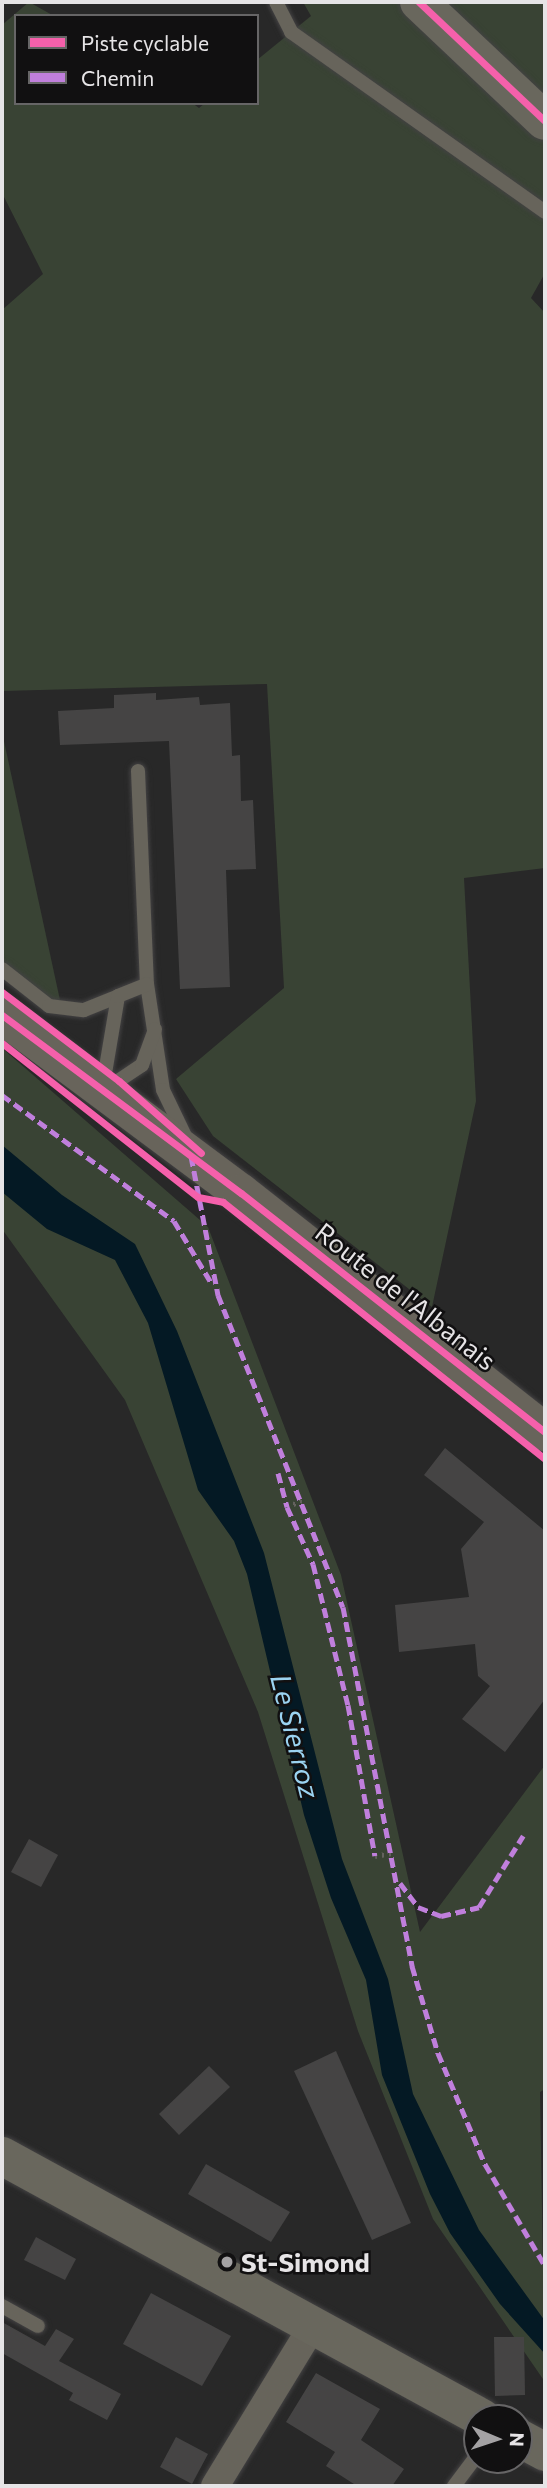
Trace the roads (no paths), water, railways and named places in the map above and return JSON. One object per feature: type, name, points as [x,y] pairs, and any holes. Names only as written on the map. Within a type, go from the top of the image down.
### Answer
[{"type":"main road","points":[[419,2],[545,121]]},
{"type":"main road","points":[[2,992],[241,1193]]},
{"type":"main road","points":[[2,1015],[109,1081],[186,1139],[241,1193]]},
{"type":"main road","name":"Route de l'Albanais","points":[[241,1193],[545,1432]]},
{"type":"main road","points":[[2,2156],[463,2408]]},
{"type":"street","points":[[215,2486],[312,2327]]},
{"type":"lane","points":[[276,2],[291,32],[545,212]]},
{"type":"lane","points":[[138,771],[147,984],[156,1025],[163,1090],[186,1139]]},
{"type":"lane","points":[[2,969],[49,1006],[85,1010],[147,984]]},
{"type":"lane","points":[[109,1081],[118,996]]},
{"type":"lane","points":[[109,1081],[142,1065],[156,1025]]},
{"type":"lane","points":[[2,2306],[38,2326]]},
{"type":"water","name":"Le Sierroz","points":[[2,1145],[62,1195],[135,1244],[177,1331],[264,1553],[342,1859],[388,1979],[413,2094],[479,2230],[545,2321],[545,2354],[500,2304],[450,2233],[430,2194],[382,2075],[366,1980],[331,1898],[304,1815],[247,1574],[234,1541],[198,1490],[148,1323],[115,1260],[47,1229],[2,1192]]},
{"type":"place","name":"St-Simond","points":[[227,2262]]}]
